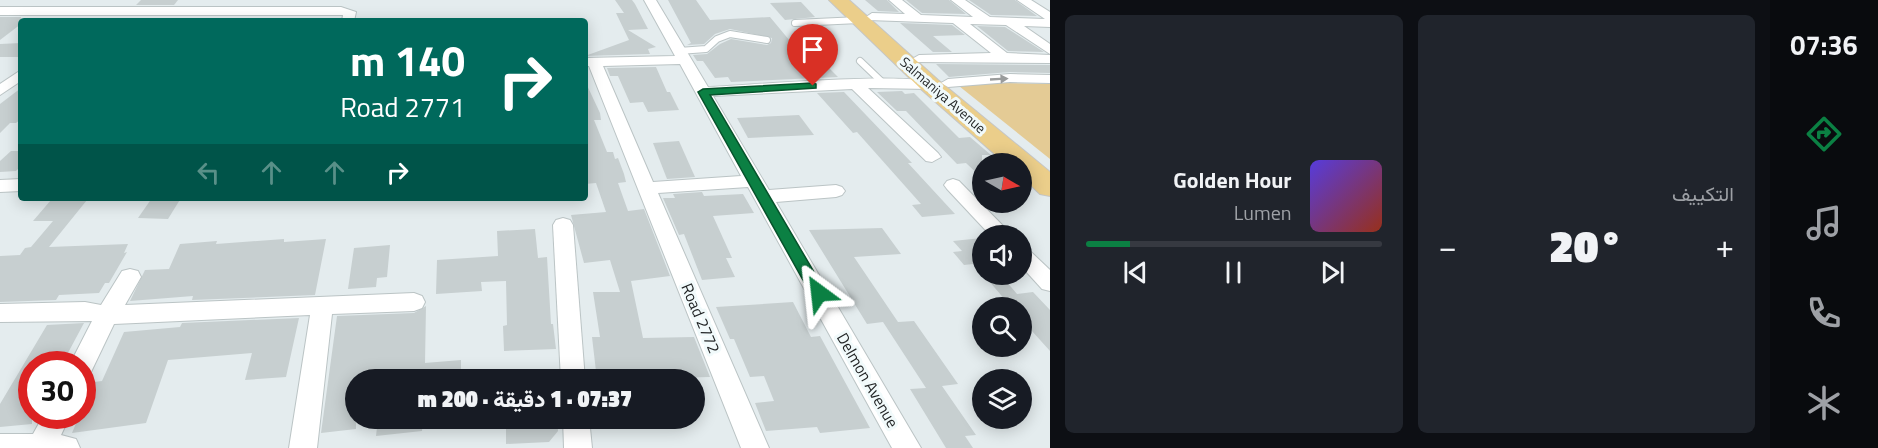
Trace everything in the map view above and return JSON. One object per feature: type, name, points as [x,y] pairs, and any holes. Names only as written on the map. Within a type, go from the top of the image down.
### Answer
[{"type":"main road","name":"Salmaniya Avenue","points":[[838,0],[861,12],[919,59],[939,84],[1050,165]]},
{"type":"main road","name":"Salmaniya Avenue","points":[[861,12],[1050,187]]},
{"type":"street","points":[[44,11],[58,0]]},
{"type":"street","name":"Delmon Avenue","points":[[650,0],[907,448]]},
{"type":"street","points":[[895,0],[918,19]]},
{"type":"street","points":[[957,0],[987,21]]},
{"type":"street","points":[[1023,0],[1050,17]]},
{"type":"street","points":[[0,12],[44,11],[189,16],[341,11],[350,12],[349,18]]},
{"type":"street","points":[[861,12],[918,19],[1050,23]]},
{"type":"street","points":[[958,21],[1004,57]]},
{"type":"street","points":[[1010,22],[1050,50]]},
{"type":"street","points":[[590,62],[682,55]]},
{"type":"street","points":[[919,59],[1004,57],[1050,59]]},
{"type":"street","name":"Road 2772","points":[[590,62],[755,448]]},
{"type":"street","points":[[0,71],[18,72]]},
{"type":"street","points":[[0,91],[18,75]]},
{"type":"street","points":[[703,92],[882,82],[939,84],[1010,78],[1050,80]]},
{"type":"street","points":[[856,84],[932,157]]},
{"type":"street","points":[[0,186],[18,185]]},
{"type":"street","points":[[953,185],[992,225]]},
{"type":"street","points":[[646,189],[836,191]]},
{"type":"street","points":[[563,225],[572,369]]},
{"type":"street","points":[[1032,265],[1050,284]]},
{"type":"street","points":[[89,351],[130,277]]},
{"type":"street","points":[[0,313],[86,311],[108,315],[414,302]]},
{"type":"street","points":[[303,448],[322,307]]},
{"type":"street","points":[[0,447],[54,448],[56,429]]},
{"type":"street","points":[[577,429],[578,448]]},
{"type":"lane","points":[[795,23],[861,12]]},
{"type":"lane","points":[[682,55],[706,49],[717,39],[730,34],[767,40]]},
{"type":"lane","points":[[860,61],[882,82]]},
{"type":"shaded area","points":[[954,82],[1050,84],[1050,159]]},
{"type":"building","points":[[141,0],[178,0],[174,5],[136,5]]},
{"type":"building","points":[[615,0],[632,0],[648,29],[628,30],[656,47],[648,49],[650,54],[588,56],[629,40],[616,13],[624,13]]},
{"type":"building","points":[[668,0],[696,0],[710,20],[770,17],[800,53],[814,53],[838,77],[731,82],[728,77],[715,78],[703,61],[697,61],[693,55],[707,54],[731,39],[767,45],[771,43],[772,38],[730,29],[715,34],[704,44],[687,45],[691,43]]},
{"type":"building","points":[[865,0],[887,0],[899,12],[878,11]]},
{"type":"building","points":[[906,0],[949,0],[966,14],[922,13]]},
{"type":"building","points":[[969,0],[1015,0],[1037,16],[991,15]]},
{"type":"building","points":[[801,2],[815,17],[785,20],[770,3]]},
{"type":"building","points":[[0,17],[21,17],[18,18],[18,26],[0,40]]},
{"type":"building","points":[[900,23],[952,25],[965,35],[933,36],[952,52],[933,52]]},
{"type":"building","points":[[977,26],[1005,27],[1044,52],[1008,51]]},
{"type":"building","points":[[18,43],[18,57],[0,57],[0,44]]},
{"type":"building","points":[[936,64],[1050,65],[1050,73],[1010,72],[949,77]]},
{"type":"building","points":[[656,67],[667,92],[670,92],[679,110],[648,112],[643,102],[630,103],[618,76],[610,76],[607,68]]},
{"type":"building","points":[[588,87],[600,113],[601,120],[594,120],[607,152],[613,152],[615,159],[618,158],[624,174],[626,182],[618,183],[628,211],[644,209],[670,276],[631,281],[643,338],[694,337],[710,377],[705,377],[705,369],[596,369],[592,337],[600,337],[593,292],[620,292],[610,260],[584,263],[571,215],[606,212],[596,183],[588,184]]},
{"type":"building","points":[[18,90],[18,121],[10,123],[0,133],[0,104]]},
{"type":"building","points":[[844,92],[912,163],[908,163],[955,214],[922,217],[912,205],[921,204],[857,132],[853,133],[817,93]]},
{"type":"building","points":[[877,92],[914,93],[959,138],[970,137],[989,153],[972,153],[972,169],[966,163],[957,164],[906,111],[897,111]]},
{"type":"building","points":[[799,115],[814,135],[748,138],[737,118]]},
{"type":"building","points":[[679,141],[695,177],[667,179],[653,143]]},
{"type":"building","points":[[11,151],[18,151],[16,171],[0,172],[0,161]]},
{"type":"building","points":[[702,192],[704,196],[743,194],[754,213],[713,216],[732,258],[726,258],[735,277],[702,280],[684,234],[679,235],[663,198],[675,198],[673,194]]},
{"type":"building","points":[[50,201],[86,201],[49,247],[128,244],[124,253],[127,252],[109,283],[105,283],[99,293],[59,295],[56,300],[0,302],[0,256],[20,255],[25,248],[31,247],[53,221],[33,221]]},
{"type":"building","points":[[150,201],[179,201],[168,219],[138,218]]},
{"type":"building","points":[[882,228],[901,254],[854,257],[898,322],[914,321],[958,384],[942,386],[976,435],[965,436],[973,448],[946,448],[910,389],[926,388],[883,322],[867,324],[809,230]]},
{"type":"building","points":[[535,229],[538,258],[547,257],[551,324],[553,324],[556,349],[504,351],[503,326],[507,325],[506,281],[481,282],[482,291],[436,294],[437,260],[498,256],[497,231]]},
{"type":"building","points":[[284,239],[284,242],[326,239],[315,295],[192,300],[193,296],[130,301],[145,270],[169,269],[180,244]]},
{"type":"building","points":[[972,239],[972,264],[964,265],[953,252],[962,251],[953,241]]},
{"type":"building","points":[[390,245],[387,277],[377,278],[376,287],[348,289],[354,248]]},
{"type":"building","points":[[992,285],[1009,285],[1017,294],[1033,292],[1050,310],[1050,351],[1032,331],[1032,297],[1003,297]]},
{"type":"building","points":[[793,302],[811,337],[820,336],[870,428],[820,433],[817,427],[766,431],[755,403],[774,401],[764,376],[750,377],[734,339],[730,339],[716,307]]},
{"type":"building","points":[[426,306],[425,363],[461,360],[461,369],[345,369],[345,429],[356,429],[321,433],[337,316],[414,313]]},
{"type":"building","points":[[299,318],[286,377],[245,380],[252,353],[168,360],[146,423],[72,433],[74,429],[96,429],[96,382],[102,381],[124,332],[180,327],[182,323]]},
{"type":"building","points":[[84,323],[69,351],[32,351],[47,325]]},
{"type":"building","points":[[18,374],[18,425],[0,427],[0,404]]},
{"type":"building","points":[[377,429],[422,429],[422,431],[376,436]]},
{"type":"building","points":[[506,429],[558,429],[549,442],[506,444]]},
{"type":"route","points":[[813,86],[703,92],[819,293]]}]
